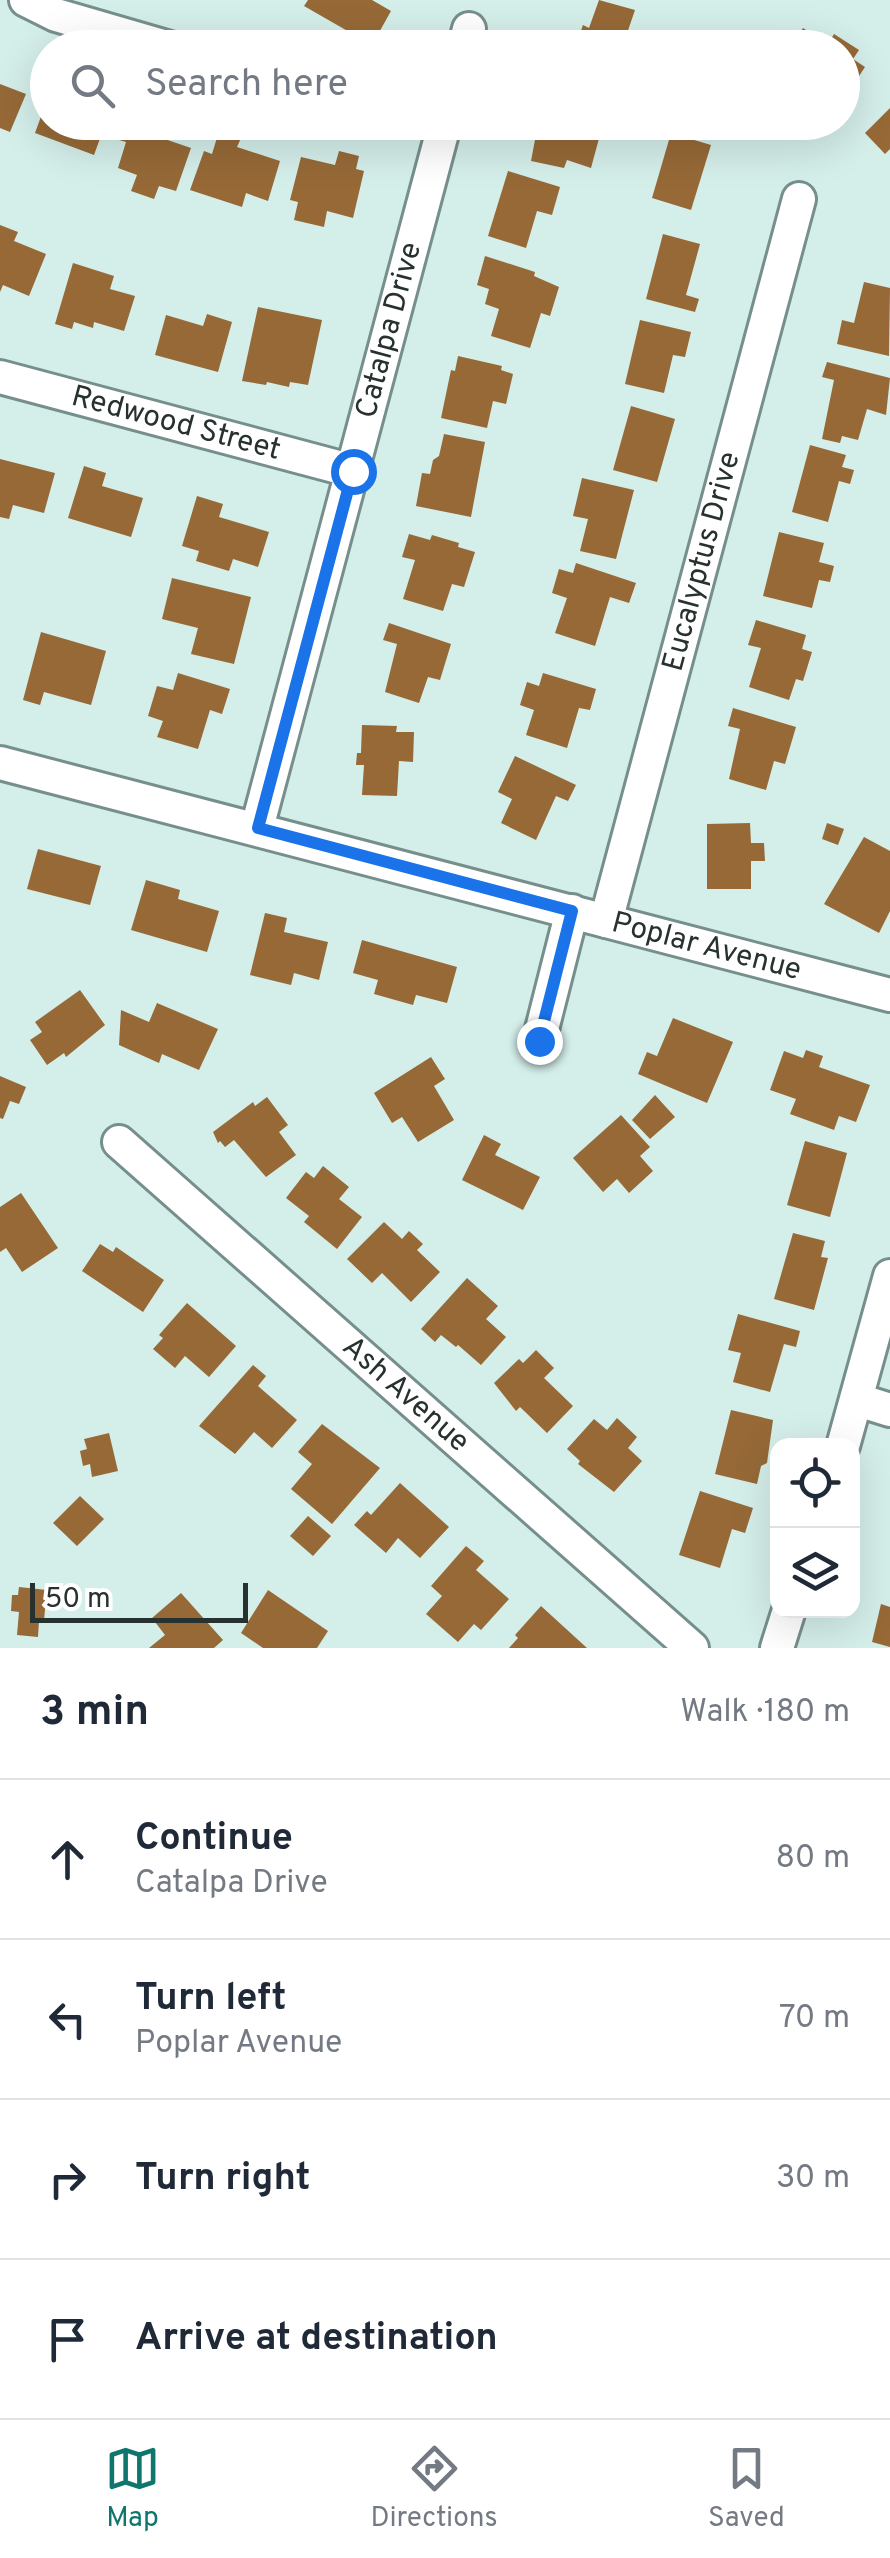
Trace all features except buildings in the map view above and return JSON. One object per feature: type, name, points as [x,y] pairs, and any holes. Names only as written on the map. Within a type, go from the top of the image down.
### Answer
[{"type":"street","points":[[26,0],[60,7],[122,30]]},
{"type":"street","name":"Catalpa Drive","points":[[258,828],[436,140]]},
{"type":"street","name":"Eucalyptus Drive","points":[[606,921],[798,200]]},
{"type":"street","name":"Redwood Street","points":[[0,377],[353,471]]},
{"type":"street","name":"Poplar Avenue","points":[[0,763],[890,995]]},
{"type":"street","points":[[539,1041],[572,911]]},
{"type":"street","name":"Ash Avenue","points":[[119,1142],[692,1648]]},
{"type":"street","points":[[846,1438],[890,1276]]},
{"type":"street","points":[[858,1400],[890,1410]]},
{"type":"street","points":[[777,1648],[786,1618]]},
{"type":"route","points":[[353,471],[258,828],[572,911],[539,1041]]}]
